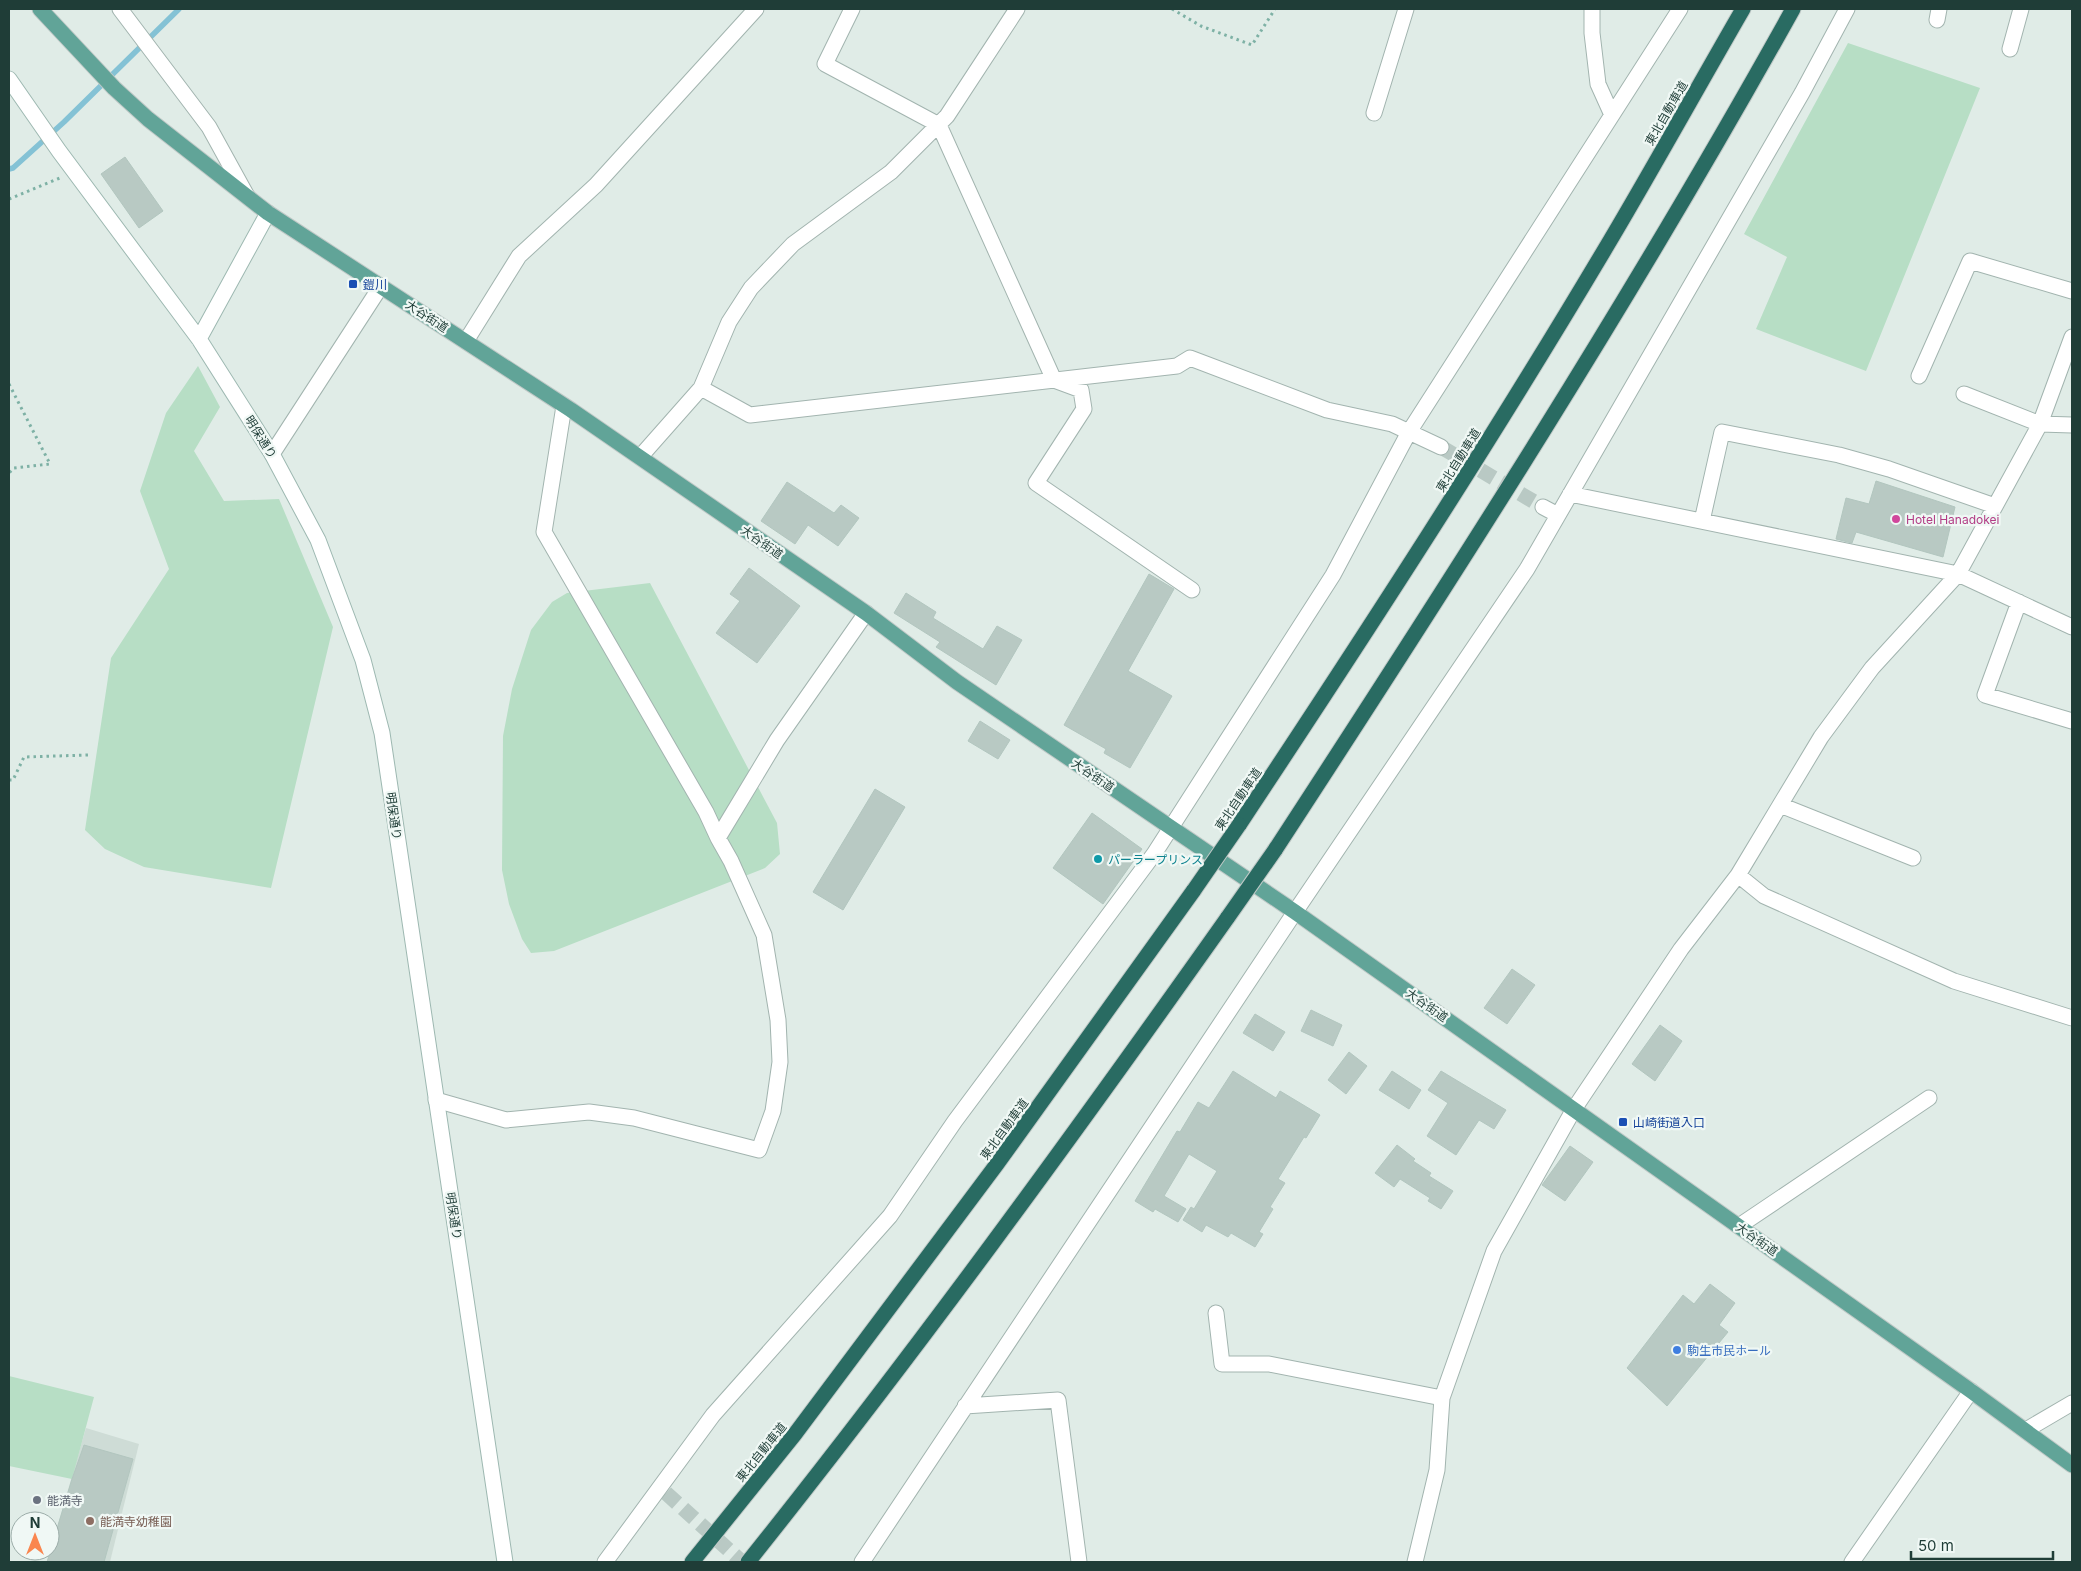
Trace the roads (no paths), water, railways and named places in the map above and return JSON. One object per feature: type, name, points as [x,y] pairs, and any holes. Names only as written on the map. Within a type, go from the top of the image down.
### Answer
[{"type":"highway","name":"東北自動車道","points":[[692,1562],[795,1434],[997,1164],[1239,825],[1416,555],[1512,401],[1611,239],[1743,9]]},
{"type":"highway","points":[[748,1562],[833,1456],[1037,1184],[1275,850],[1458,568],[1564,400],[1650,258],[1793,9]]},
{"type":"main road","name":"大谷街道","points":[[40,9],[86,60],[148,119],[268,213],[564,406],[866,613],[957,682],[1295,912],[1971,1390],[2072,1465]]},
{"type":"street","points":[[120,9],[209,126],[246,196]]},
{"type":"street","points":[[466,341],[520,256],[596,185],[756,9]]},
{"type":"street","points":[[852,9],[825,64],[939,125],[1054,380],[1081,390],[1084,409],[1036,483],[1192,590]]},
{"type":"street","points":[[640,457],[701,388],[729,322],[751,288],[793,244],[892,172],[948,116],[1017,9]]},
{"type":"street","points":[[1374,113],[1406,9]]},
{"type":"street","points":[[1592,9],[1592,33],[1598,84],[1612,116]]},
{"type":"street","points":[[605,1562],[662,1490],[713,1414],[890,1216],[955,1121],[1154,854],[1334,575],[1409,432],[1680,9]]},
{"type":"street","points":[[862,1562],[1295,912],[1527,569],[1802,93],[1847,9]]},
{"type":"street","points":[[2010,49],[2021,9]]},
{"type":"street","name":"明保通り","points":[[9,79],[74,172],[199,339],[272,454],[318,540],[366,670],[382,733],[504,1562]]},
{"type":"street","points":[[199,339],[268,213]]},
{"type":"street","points":[[1918,376],[1970,261],[2072,290]]},
{"type":"street","points":[[272,454],[381,286]]},
{"type":"street","points":[[1415,1562],[1437,1470],[1442,1398],[1494,1251],[1574,1109],[1681,949],[1738,875],[1821,737],[1872,668],[1958,574],[2040,424],[2072,337]]},
{"type":"street","points":[[701,388],[750,415],[1177,366],[1190,358],[1327,410],[1392,424],[1441,447]]},
{"type":"street","points":[[1964,394],[2040,424],[2072,425]]},
{"type":"street","points":[[436,1100],[506,1120],[589,1112],[634,1118],[758,1150],[773,1110],[780,1062],[777,1011],[764,935],[731,861],[706,812],[544,532],[564,406]]},
{"type":"street","points":[[1702,521],[1722,432],[1838,455],[1889,469],[1995,506]]},
{"type":"street","points":[[1570,494],[1958,574],[2072,627]]},
{"type":"street","points":[[1543,507],[1558,515]]},
{"type":"street","points":[[2019,602],[1985,695],[2072,721]]},
{"type":"street","points":[[718,838],[777,740],[866,613]]},
{"type":"street","points":[[1780,805],[1913,858]]},
{"type":"street","points":[[1738,875],[1764,896],[1954,981],[2072,1018]]},
{"type":"street","points":[[1739,1226],[1929,1098]]},
{"type":"street","points":[[1216,1313],[1222,1364],[1269,1364],[1442,1398]]},
{"type":"street","points":[[1852,1562],[1971,1390]]},
{"type":"street","points":[[965,1406],[1058,1400],[1079,1562]]},
{"type":"street","points":[[2026,1430],[2072,1403]]},
{"type":"waterway","points":[[9,169],[13,168],[64,122],[179,9]]},
{"type":"tunnel","points":[[1441,447],[1543,507]]},
{"type":"tunnel","points":[[666,1493],[742,1562]]},
{"type":"place","name":"鎧川","points":[[353,284]]},
{"type":"place","name":"Hotel Hanadokei","points":[[1896,519]]},
{"type":"place","name":"パーラープリンス","points":[[1098,859]]},
{"type":"place","name":"山崎街道入口","points":[[1623,1122]]},
{"type":"place","name":"駒生市民ホール","points":[[1677,1350]]},
{"type":"place","name":"能満寺","points":[[37,1500]]},
{"type":"place","name":"能満寺幼稚園","points":[[90,1521]]}]
